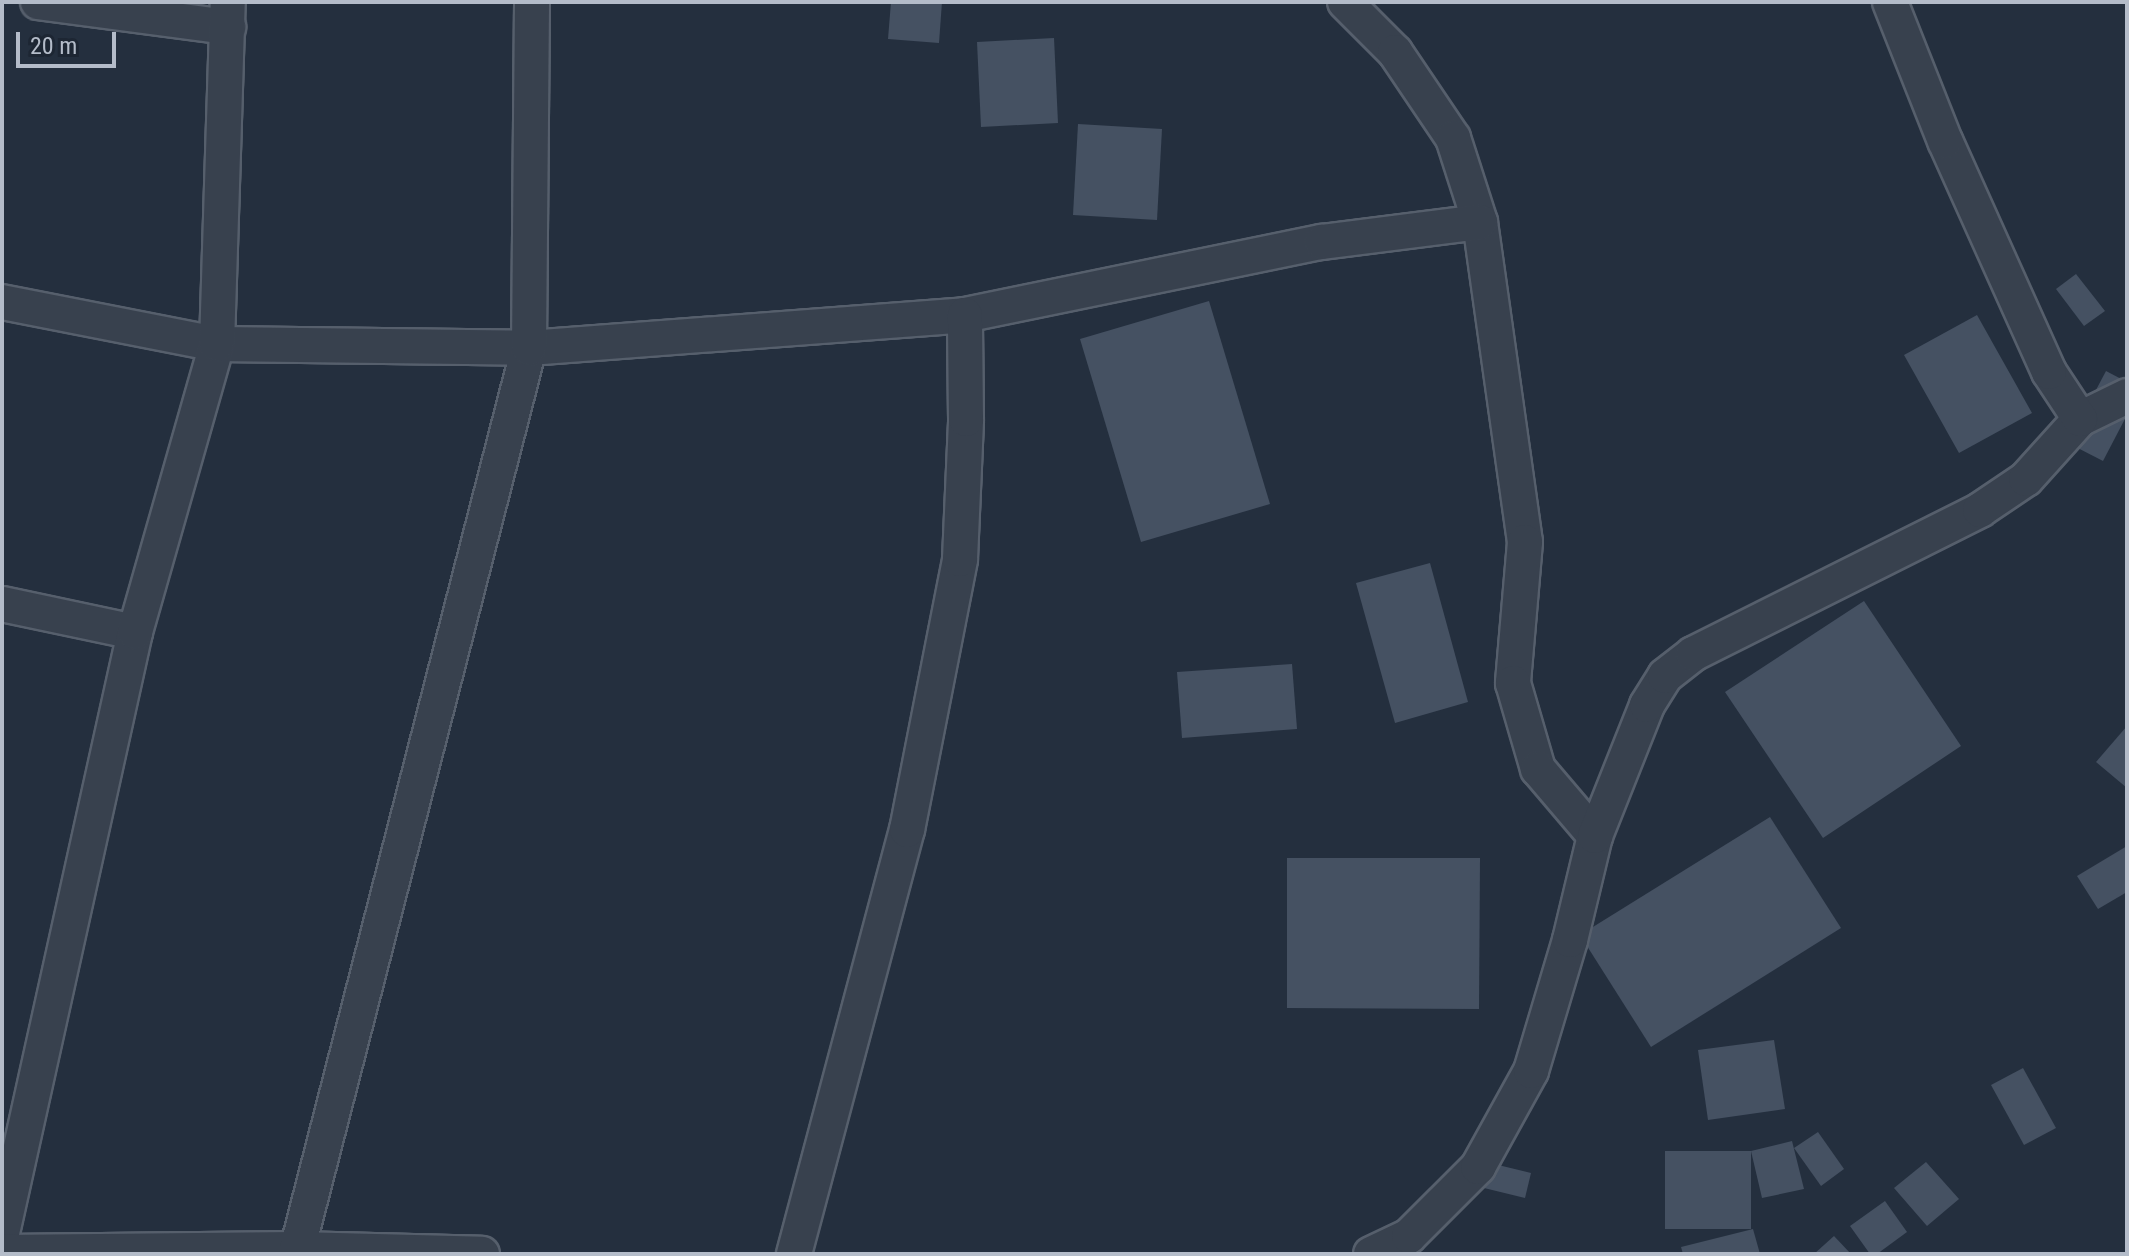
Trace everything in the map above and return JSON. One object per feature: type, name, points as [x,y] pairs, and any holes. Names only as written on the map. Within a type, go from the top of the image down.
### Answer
[{"type":"street","points":[[2,1233],[135,632],[217,344],[228,14],[38,2]]},
{"type":"street","points":[[296,1252],[529,348],[532,2]]},
{"type":"street","points":[[1345,2],[1395,52],[1453,138],[1480,222],[1525,542],[1513,683],[1538,769],[1595,836]]},
{"type":"street","points":[[1890,2],[1945,141],[2049,372],[2080,419]]},
{"type":"street","points":[[2,302],[217,344],[529,348],[965,315],[1322,242],[1480,222]]},
{"type":"street","points":[[794,1254],[907,830],[960,559],[965,458],[965,315]]},
{"type":"street","points":[[1371,1254],[1417,1245],[1478,1167],[1531,1071],[1570,940],[1595,836],[1647,705],[1665,676],[1693,654],[1980,510],[2026,479],[2080,419],[2127,396]]},
{"type":"street","points":[[2,604],[135,632]]},
{"type":"street","points":[[2,1252],[482,1254]]},
{"type":"building","points":[[891,2],[942,2],[939,43],[888,39]]},
{"type":"building","points":[[1054,38],[1058,123],[981,127],[977,42]]},
{"type":"building","points":[[1078,124],[1162,129],[1157,220],[1073,215]]},
{"type":"building","points":[[2076,274],[2105,311],[2084,326],[2056,289]]},
{"type":"building","points":[[1209,301],[1270,504],[1141,542],[1080,339]]},
{"type":"building","points":[[1977,315],[2032,413],[1959,453],[1904,355]]},
{"type":"building","points":[[2106,371],[2127,382],[2127,415],[2103,461],[2068,443]]},
{"type":"building","points":[[1430,563],[1468,702],[1395,723],[1356,583]]},
{"type":"building","points":[[1864,601],[1961,746],[1823,838],[1725,692]]},
{"type":"building","points":[[1292,664],[1297,729],[1182,738],[1177,672]]},
{"type":"building","points":[[2127,726],[2127,788],[2096,762]]},
{"type":"building","points":[[1770,817],[1841,928],[1651,1047],[1580,935]]},
{"type":"building","points":[[2127,846],[2127,892],[2098,909],[2077,876]]},
{"type":"building","points":[[1287,858],[1480,858],[1479,1009],[1287,1008]]},
{"type":"building","points":[[1774,1040],[1785,1109],[1708,1120],[1698,1050]]},
{"type":"building","points":[[2023,1068],[2056,1128],[2024,1145],[1991,1085]]},
{"type":"building","points":[[1818,1132],[1844,1169],[1821,1186],[1794,1148]]},
{"type":"building","points":[[1792,1141],[1804,1189],[1762,1198],[1751,1151]]},
{"type":"building","points":[[1665,1151],[1751,1151],[1751,1229],[1665,1229]]},
{"type":"building","points":[[1926,1162],[1959,1199],[1927,1226],[1894,1188]]},
{"type":"building","points":[[1490,1163],[1531,1173],[1525,1198],[1484,1188]]},
{"type":"building","points":[[1885,1201],[1907,1232],[1877,1254],[1870,1254],[1850,1226]]},
{"type":"building","points":[[1753,1229],[1760,1254],[1683,1254],[1681,1247]]},
{"type":"building","points":[[1834,1236],[1851,1254],[1814,1254]]}]
